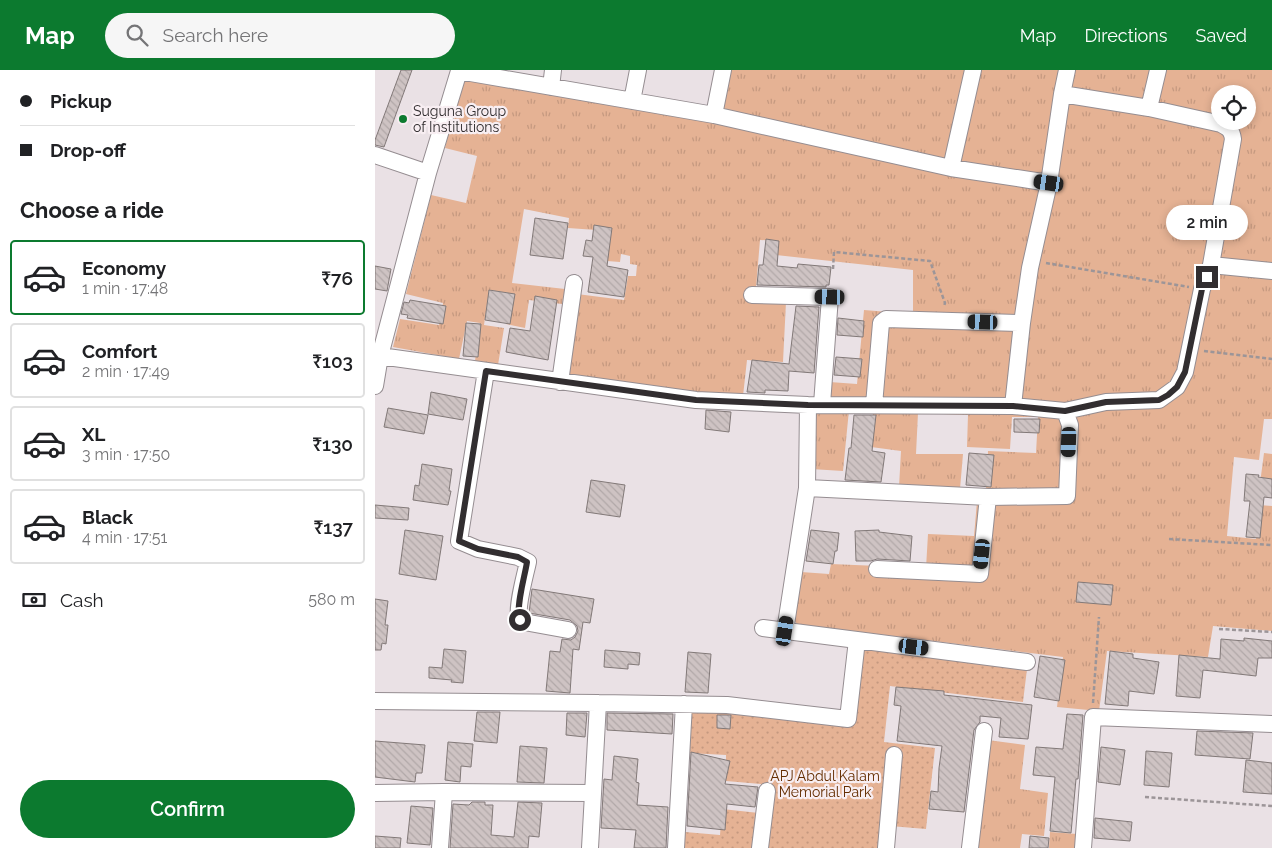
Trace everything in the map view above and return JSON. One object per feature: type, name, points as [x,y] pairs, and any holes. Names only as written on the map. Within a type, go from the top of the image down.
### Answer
[{"type":"street","points":[[551,87],[553,70]]},
{"type":"street","points":[[632,101],[638,70]]},
{"type":"street","points":[[714,115],[723,70]]},
{"type":"street","points":[[951,168],[973,70]]},
{"type":"street","points":[[1013,406],[1030,268],[1049,183],[1067,70]]},
{"type":"street","points":[[1149,108],[1158,70]]},
{"type":"street","points":[[375,386],[380,356],[428,173],[459,71],[714,115],[951,168],[1049,183]]},
{"type":"street","points":[[380,356],[696,400],[815,405],[1013,406],[1065,411],[1106,402],[1159,400],[1177,387],[1185,372],[1202,289],[1211,265],[1233,140],[1232,132],[1221,124],[1149,108],[1062,94]]},
{"type":"street","points":[[375,155],[428,173]]},
{"type":"street","points":[[1211,265],[1272,271]]},
{"type":"street","points":[[560,382],[574,283]]},
{"type":"street","points":[[752,295],[830,297],[815,405],[807,488],[785,631]]},
{"type":"street","points":[[874,405],[882,321],[886,319],[943,320],[1023,324]]},
{"type":"street","points":[[486,371],[459,541],[478,549],[518,557],[527,562],[521,598],[520,620],[569,630]]},
{"type":"street","points":[[807,488],[988,497],[1067,496],[1070,425],[1065,411]]},
{"type":"street","points":[[877,569],[980,574],[988,497]]},
{"type":"street","points":[[763,628],[1027,662]]},
{"type":"street","points":[[375,701],[598,702],[727,705],[848,719],[857,640]]},
{"type":"street","points":[[590,848],[598,702]]},
{"type":"street","points":[[676,848],[684,704]]},
{"type":"street","points":[[1083,848],[1093,717],[1272,724]]},
{"type":"street","points":[[970,848],[984,731]]},
{"type":"street","points":[[886,848],[894,755]]},
{"type":"street","points":[[760,848],[767,791]]},
{"type":"street","points":[[440,848],[444,792]]},
{"type":"street","points":[[375,793],[593,793]]},
{"type":"path","points":[[833,269],[834,252],[931,261],[945,303],[943,320]]},
{"type":"path","points":[[1030,268],[1039,262],[1202,289]]},
{"type":"path","points":[[1190,349],[1272,359]]},
{"type":"path","points":[[1169,539],[1272,545]]},
{"type":"path","points":[[1093,717],[1099,617]]},
{"type":"path","points":[[1219,629],[1272,632]]},
{"type":"path","points":[[1145,797],[1272,806]]},
{"type":"green space","points":[[730,70],[1272,70],[1272,419],[1264,419],[1259,460],[1234,457],[1227,536],[1256,539],[1259,505],[1272,506],[1272,631],[1213,626],[1208,657],[1107,651],[1099,711],[1057,707],[1063,657],[797,624],[794,620],[801,572],[829,574],[831,564],[926,568],[928,534],[974,536],[978,490],[986,488],[988,451],[1036,453],[1038,417],[1012,417],[1010,449],[967,447],[968,415],[918,413],[916,454],[963,454],[960,489],[899,487],[901,451],[871,447],[873,411],[849,410],[843,471],[811,469],[816,381],[857,384],[864,310],[913,314],[913,270],[776,255],[778,241],[760,240],[755,300],[786,302],[783,362],[747,360],[743,396],[693,396],[564,379],[577,294],[624,300],[628,276],[636,276],[637,265],[630,264],[630,256],[621,254],[620,262],[607,261],[610,231],[568,228],[569,218],[524,209],[512,283],[565,289],[562,304],[529,300],[525,328],[506,324],[509,293],[489,290],[484,325],[504,328],[498,365],[475,361],[480,323],[467,321],[459,359],[393,347],[400,319],[439,325],[443,303],[406,294],[431,195],[466,203],[477,156],[445,148],[462,77],[719,122]]},
{"type":"green space","points":[[1264,453],[1272,454],[1272,492],[1259,491]]},
{"type":"green space","name":"APJ Abdul Kalam Memorial Park","points":[[867,648],[1027,669],[1023,702],[890,686],[884,742],[935,748],[926,829],[890,826],[888,848],[684,848],[685,832],[720,835],[722,809],[759,813],[761,784],[726,781],[726,755],[688,753],[690,711],[737,712],[853,723],[861,653]]},
{"type":"green space","points":[[980,739],[1025,745],[1020,789],[1048,793],[1044,836],[1022,834],[1020,848],[968,848]]},
{"type":"green space","points":[[1050,832],[1077,834],[1076,848],[1049,848]]},
{"type":"building","points":[[401,70],[412,70],[384,147],[375,145],[375,140]]},
{"type":"building","points":[[535,218],[568,223],[563,259],[530,255]]},
{"type":"building","points":[[594,225],[612,228],[607,266],[628,270],[624,297],[588,292],[593,257],[583,256],[586,240],[592,241]]},
{"type":"building","points":[[766,239],[779,241],[777,266],[797,268],[798,264],[831,267],[829,285],[826,285],[826,287],[757,285],[759,265],[763,265]]},
{"type":"building","points":[[375,266],[391,269],[387,291],[375,289]]},
{"type":"building","points":[[489,290],[515,294],[510,324],[485,320]]},
{"type":"building","points":[[535,296],[557,300],[548,360],[506,352],[510,328],[530,331]]},
{"type":"building","points":[[410,300],[446,306],[443,324],[407,318],[408,315],[401,314],[404,302],[409,303]]},
{"type":"building","points":[[796,306],[819,307],[814,373],[789,371],[788,391],[765,390],[765,393],[747,392],[752,360],[789,364]]},
{"type":"building","points":[[838,318],[864,321],[863,337],[837,335]]},
{"type":"building","points":[[466,323],[481,324],[478,357],[463,356]]},
{"type":"building","points":[[836,357],[862,359],[860,377],[834,375]]},
{"type":"building","points":[[431,392],[467,399],[463,420],[428,414]]},
{"type":"building","points":[[388,408],[428,415],[424,434],[384,427]]},
{"type":"building","points":[[706,410],[731,412],[729,432],[705,429]]},
{"type":"building","points":[[854,415],[876,415],[872,451],[885,453],[881,482],[845,480],[849,448],[851,448]]},
{"type":"building","points":[[1014,419],[1040,419],[1039,433],[1014,432]]},
{"type":"building","points":[[969,453],[994,455],[991,487],[966,485]]},
{"type":"building","points":[[422,464],[452,469],[448,505],[413,500],[415,485],[419,486]]},
{"type":"building","points":[[1246,474],[1272,479],[1272,498],[1264,497],[1260,538],[1246,537],[1250,501],[1244,501]]},
{"type":"building","points":[[591,480],[625,485],[620,517],[586,512]]},
{"type":"building","points":[[375,505],[409,508],[408,520],[375,518]]},
{"type":"building","points":[[405,530],[443,536],[436,580],[399,574]]},
{"type":"building","points":[[811,530],[839,533],[833,564],[806,561]]},
{"type":"building","points":[[879,530],[879,532],[912,536],[910,561],[877,559],[856,561],[855,531]]},
{"type":"building","points":[[1078,582],[1113,585],[1111,605],[1076,602]]},
{"type":"building","points":[[532,589],[594,599],[590,623],[583,622],[579,650],[573,649],[570,693],[546,691],[550,651],[560,652],[562,639],[571,640],[575,637],[578,631],[577,626],[570,620],[529,613]]},
{"type":"building","points":[[375,599],[388,601],[385,625],[388,625],[386,644],[382,643],[381,650],[375,650]]},
{"type":"building","points":[[1244,638],[1272,641],[1272,658],[1258,658],[1256,676],[1203,670],[1200,698],[1176,696],[1179,655],[1220,659],[1221,639],[1244,641]]},
{"type":"building","points":[[444,649],[466,651],[463,683],[429,678],[429,667],[442,668]]},
{"type":"building","points":[[605,650],[640,653],[639,665],[628,664],[628,669],[604,667]]},
{"type":"building","points":[[1110,651],[1133,654],[1133,658],[1159,662],[1154,694],[1129,691],[1128,706],[1105,704]]},
{"type":"building","points":[[688,652],[711,654],[708,693],[685,692]]},
{"type":"building","points":[[1040,656],[1065,660],[1059,701],[1034,697]]},
{"type":"building","points":[[896,687],[944,691],[944,695],[1032,705],[1028,739],[999,737],[1001,718],[980,716],[980,722],[974,730],[964,812],[929,809],[931,791],[938,792],[942,746],[897,741],[901,706],[894,705]]},
{"type":"building","points":[[477,712],[500,712],[497,743],[474,741]]},
{"type":"building","points":[[567,713],[587,713],[585,737],[566,735]]},
{"type":"building","points":[[607,713],[673,714],[672,734],[607,730]]},
{"type":"building","points":[[1067,714],[1083,715],[1078,779],[1076,779],[1071,833],[1050,831],[1055,777],[1033,775],[1036,747],[1063,749]]},
{"type":"building","points":[[717,715],[731,715],[730,729],[717,728]]},
{"type":"building","points":[[1197,731],[1253,733],[1250,759],[1195,755]]},
{"type":"building","points":[[375,741],[425,745],[422,773],[416,773],[415,782],[375,777]]},
{"type":"building","points":[[448,742],[473,744],[471,767],[461,766],[460,782],[445,780]]},
{"type":"building","points":[[520,746],[547,748],[544,783],[517,782]]},
{"type":"building","points":[[1101,747],[1125,750],[1120,785],[1098,782]]},
{"type":"building","points":[[1146,751],[1172,753],[1169,787],[1144,785]]},
{"type":"building","points":[[691,752],[730,761],[725,784],[758,787],[755,807],[727,804],[725,830],[687,826]]},
{"type":"building","points":[[614,756],[638,759],[636,782],[639,783],[637,805],[668,807],[666,848],[634,848],[636,830],[601,828],[604,779],[612,780]]},
{"type":"building","points":[[1246,760],[1272,763],[1272,794],[1243,792]]},
{"type":"building","points":[[472,802],[485,802],[485,805],[493,805],[491,835],[514,837],[518,802],[542,803],[539,837],[529,836],[528,848],[450,848],[453,804],[469,805]]},
{"type":"building","points":[[411,806],[433,808],[430,845],[407,843]]},
{"type":"building","points":[[1095,818],[1132,822],[1130,841],[1094,838]]},
{"type":"building","points":[[375,836],[401,838],[400,848],[375,848]]},
{"type":"building","points":[[1030,836],[1049,838],[1048,848],[1029,848]]},
{"type":"place","name":"Suguna Group of Institutions","points":[[403,119]]},
{"type":"route","points":[[520,620],[521,598],[527,562],[518,557],[478,549],[459,541],[486,371],[696,400],[808,405],[1013,406],[1065,411],[1106,402],[1159,400],[1177,387],[1185,372],[1202,289],[1207,277]]}]
